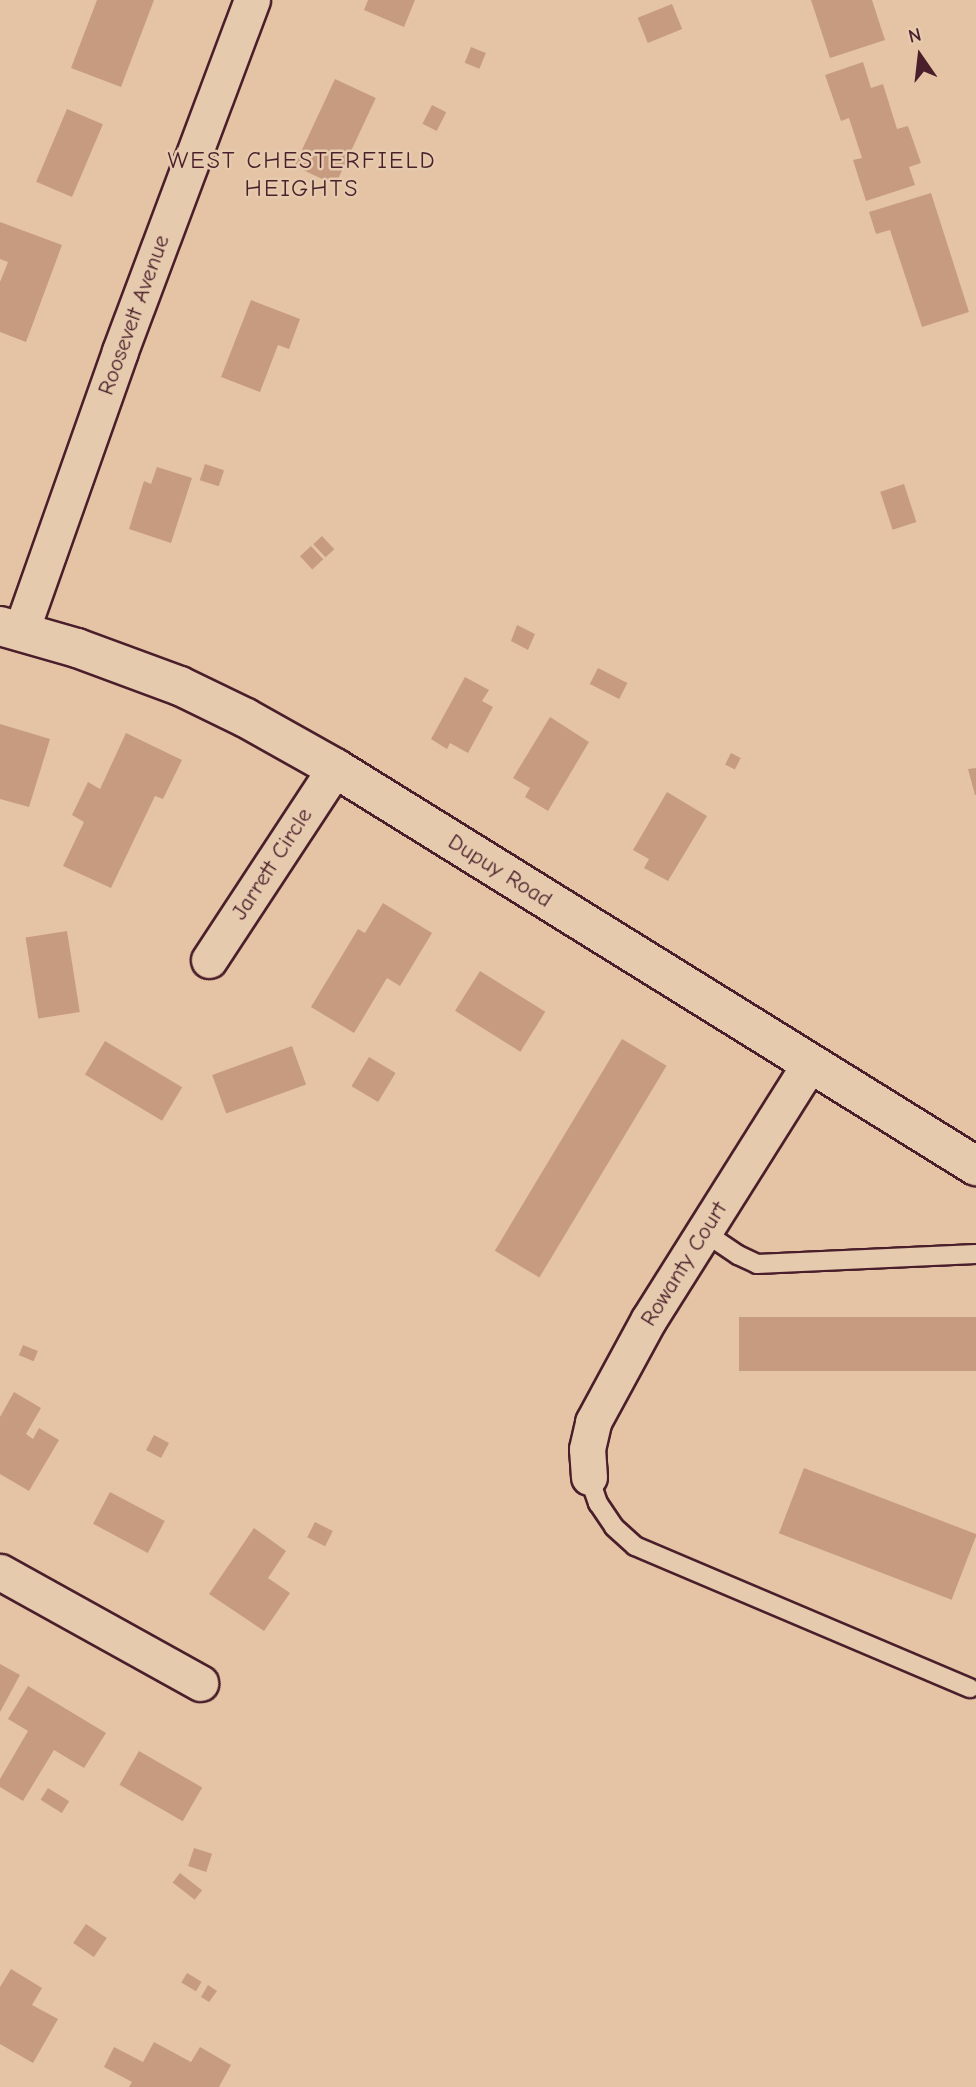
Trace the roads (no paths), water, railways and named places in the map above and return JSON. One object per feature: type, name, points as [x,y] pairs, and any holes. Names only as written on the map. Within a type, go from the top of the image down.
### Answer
[{"type":"street","name":"Roosevelt Avenue","points":[[10,628],[120,351],[252,0]]},
{"type":"street","name":"Dupuy Road","points":[[10,628],[77,648],[180,686],[246,718],[335,768],[976,1166]]},
{"type":"street","name":"Jarrett Circle","points":[[209,960],[335,768]]},
{"type":"street","name":"Rowanty Court","points":[[589,1477],[587,1449],[593,1422],[649,1319],[810,1063]]},
{"type":"street","points":[[0,1572],[200,1683]]},
{"type":"lane","points":[[704,1232],[738,1255],[757,1264],[976,1254]]},
{"type":"lane","points":[[589,1477],[598,1503],[614,1527],[635,1546],[970,1688]]},
{"type":"district","name":"WEST CHESTERFIELD HEIGHTS","points":[[302,175]]}]
